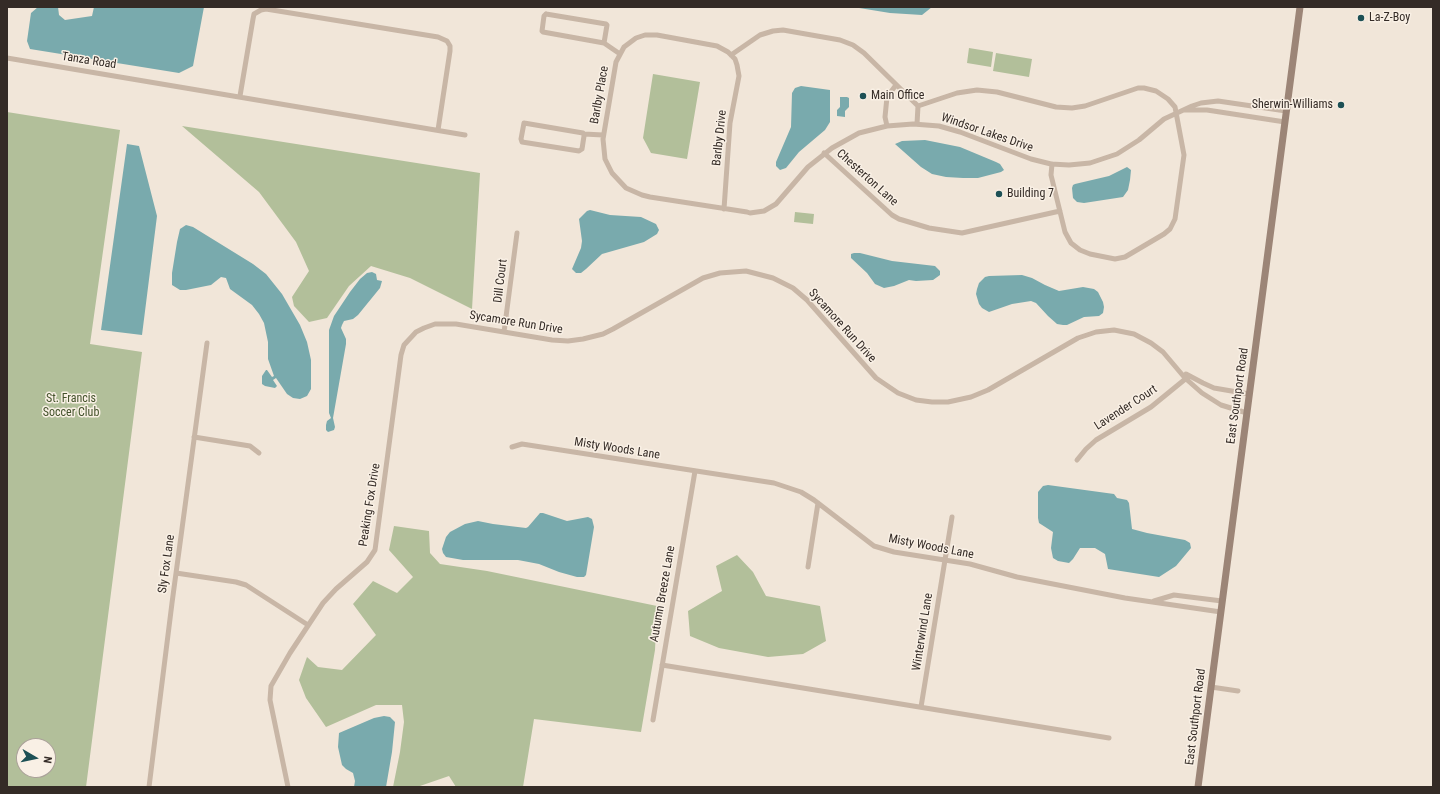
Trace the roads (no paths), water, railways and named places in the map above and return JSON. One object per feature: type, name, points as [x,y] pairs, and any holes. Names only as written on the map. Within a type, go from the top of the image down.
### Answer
[{"type":"main road","name":"East Southport Road","points":[[1198,787],[1300,7]]},
{"type":"street","points":[[240,96],[254,14],[261,10],[274,10],[438,37],[447,42],[450,46],[450,51],[438,130]]},
{"type":"street","points":[[604,43],[606,24],[547,14],[544,16],[542,30],[544,33],[604,43],[620,54]]},
{"type":"street","points":[[731,55],[760,35],[772,31],[783,30],[847,42],[860,49],[918,106],[918,124]]},
{"type":"street","name":"Barlby Place","points":[[606,162],[603,135],[616,62],[628,44],[636,38],[645,35],[657,35],[717,46],[724,49],[731,55]]},
{"type":"street","name":"Barlby Drive","points":[[724,208],[730,124],[739,76],[735,59],[731,55]]},
{"type":"street","name":"Tanza Road","points":[[7,58],[465,134]]},
{"type":"street","points":[[887,126],[885,117],[887,97],[896,85]]},
{"type":"street","points":[[918,106],[957,93],[980,90],[997,92],[1056,107],[1072,108],[1085,106],[1138,88],[1144,88],[1154,90],[1164,96],[1172,103],[1177,112],[1184,155],[1176,215],[1171,227],[1163,235],[1126,257],[1116,259],[1086,253],[1074,247],[1066,234],[1051,175],[1052,164]]},
{"type":"street","name":"Windsor Lakes Drive","points":[[606,162],[612,173],[619,181],[635,192],[650,197],[754,212],[764,211],[782,199],[808,167],[824,153],[859,133],[887,126],[918,124],[939,126],[957,131],[1031,159],[1052,164],[1084,164],[1117,154],[1139,140],[1164,119],[1177,112],[1201,103],[1218,101],[1286,111]]},
{"type":"street","name":"Windsor Lakes Drive","points":[[1177,112],[1207,110],[1285,122]]},
{"type":"street","points":[[584,134],[582,149],[579,151],[523,142],[521,139],[523,126],[525,123],[584,134],[603,135]]},
{"type":"street","name":"Chesterton Lane","points":[[824,153],[892,215],[899,219],[929,228],[962,233],[1060,211]]},
{"type":"street","name":"Dill Court","points":[[504,332],[517,234]]},
{"type":"street","name":"Sycamore Run Drive","points":[[456,324],[561,341],[591,338],[613,329],[698,280],[720,273],[746,272],[773,278],[797,291],[807,300],[879,381],[898,393],[916,400],[948,402],[976,396],[1086,334],[1101,331],[1119,331],[1134,334],[1158,347],[1198,390],[1213,401],[1246,413]]},
{"type":"street","name":"Peaking Fox Drive","points":[[288,787],[270,700],[271,686],[290,653],[323,603],[336,589],[367,562],[375,550],[401,355],[404,345],[416,332],[424,328],[435,324],[456,324]]},
{"type":"street","name":"Sly Fox Lane","points":[[149,787],[207,343]]},
{"type":"street","name":"Sycamore Run Drive","points":[[1187,377],[1214,388],[1249,394]]},
{"type":"street","name":"Lavender Court","points":[[1078,460],[1086,449],[1096,440],[1151,407],[1187,377]]},
{"type":"street","points":[[194,437],[250,446],[260,453]]},
{"type":"street","name":"Misty Woods Lane","points":[[512,447],[522,444],[774,483],[801,492],[818,503],[874,546],[894,552],[970,564],[1033,580],[1125,598],[1221,612]]},
{"type":"street","name":"Autumn Breeze Lane","points":[[653,720],[695,471]]},
{"type":"street","points":[[808,567],[818,503]]},
{"type":"street","name":"Winterwind Lane","points":[[921,707],[952,517]]},
{"type":"street","points":[[176,573],[236,582],[246,585],[308,625]]},
{"type":"street","points":[[1151,602],[1174,595],[1222,601]]},
{"type":"street","points":[[662,665],[1109,738]]},
{"type":"street","points":[[1211,687],[1238,691]]},
{"type":"water","points":[[38,7],[58,7],[59,15],[65,20],[92,16],[94,7],[204,7],[193,66],[179,73],[30,49],[27,41],[31,13]]},
{"type":"water","points":[[853,7],[932,7],[922,15],[890,13]]},
{"type":"water","points":[[801,86],[830,90],[830,122],[825,130],[799,152],[786,168],[780,170],[776,166],[776,162],[791,127],[792,93],[795,88]]},
{"type":"water","points":[[840,97],[849,98],[849,107],[845,111],[845,117],[837,116],[837,110],[840,107]]},
{"type":"water","points":[[925,140],[960,147],[1000,164],[1004,170],[978,178],[946,177],[932,174],[921,167],[895,144],[902,141]]},
{"type":"water","points":[[127,144],[139,146],[157,216],[142,335],[101,330]]},
{"type":"water","points":[[1127,167],[1131,170],[1130,180],[1128,190],[1123,197],[1084,203],[1077,202],[1073,198],[1073,185],[1109,176]]},
{"type":"water","points":[[590,210],[610,215],[641,217],[656,224],[659,230],[657,234],[644,242],[602,254],[581,273],[576,273],[572,269],[581,248],[582,241],[579,219]]},
{"type":"water","points":[[186,225],[193,227],[253,264],[266,274],[282,294],[300,325],[307,342],[311,360],[311,389],[307,396],[300,399],[293,398],[287,394],[276,378],[273,380],[277,386],[275,388],[262,384],[262,376],[266,370],[272,377],[274,376],[268,359],[268,342],[264,323],[252,305],[230,289],[226,278],[221,277],[211,285],[186,290],[180,290],[172,285],[172,273],[180,229]]},
{"type":"water","points":[[860,253],[892,261],[935,266],[940,271],[940,275],[933,280],[909,280],[884,288],[875,284],[867,273],[851,258],[851,254]]},
{"type":"water","points":[[372,272],[376,274],[377,280],[382,281],[380,288],[358,315],[353,319],[344,321],[341,328],[346,339],[346,344],[333,418],[335,427],[334,430],[328,432],[326,430],[326,425],[327,421],[331,418],[329,413],[329,330],[334,316],[350,292],[360,279],[367,273]]},
{"type":"water","points":[[1022,275],[1032,278],[1059,291],[1083,287],[1094,289],[1098,292],[1103,302],[1103,313],[1099,316],[1084,317],[1067,325],[1063,325],[1057,324],[1036,303],[1031,301],[1012,304],[989,312],[982,308],[979,304],[976,294],[977,289],[979,283],[985,277]]},
{"type":"water","points":[[1048,485],[1114,494],[1117,498],[1127,500],[1129,503],[1132,529],[1185,540],[1190,543],[1191,548],[1176,566],[1159,577],[1108,569],[1105,554],[1095,548],[1080,548],[1069,563],[1058,561],[1053,558],[1051,548],[1053,532],[1039,523],[1038,518],[1038,492],[1043,486]]},
{"type":"water","points":[[540,513],[567,521],[588,517],[592,519],[594,527],[586,575],[584,577],[577,577],[539,564],[518,560],[463,560],[446,557],[443,553],[442,549],[446,537],[450,532],[465,524],[478,521],[526,528]]},
{"type":"water","points":[[384,716],[390,717],[395,722],[386,787],[354,787],[355,781],[353,773],[342,765],[338,747],[339,733],[374,718]]},
{"type":"place","name":"La-Z-Boy","points":[[1361,18]]},
{"type":"place","name":"Main Office","points":[[863,96]]},
{"type":"place","name":"Sherwin-Williams","points":[[1341,105]]},
{"type":"place","name":"Building 7","points":[[999,194]]},
{"type":"park label","name":"St. Francis Soccer Club","points":[[71,406]]}]
